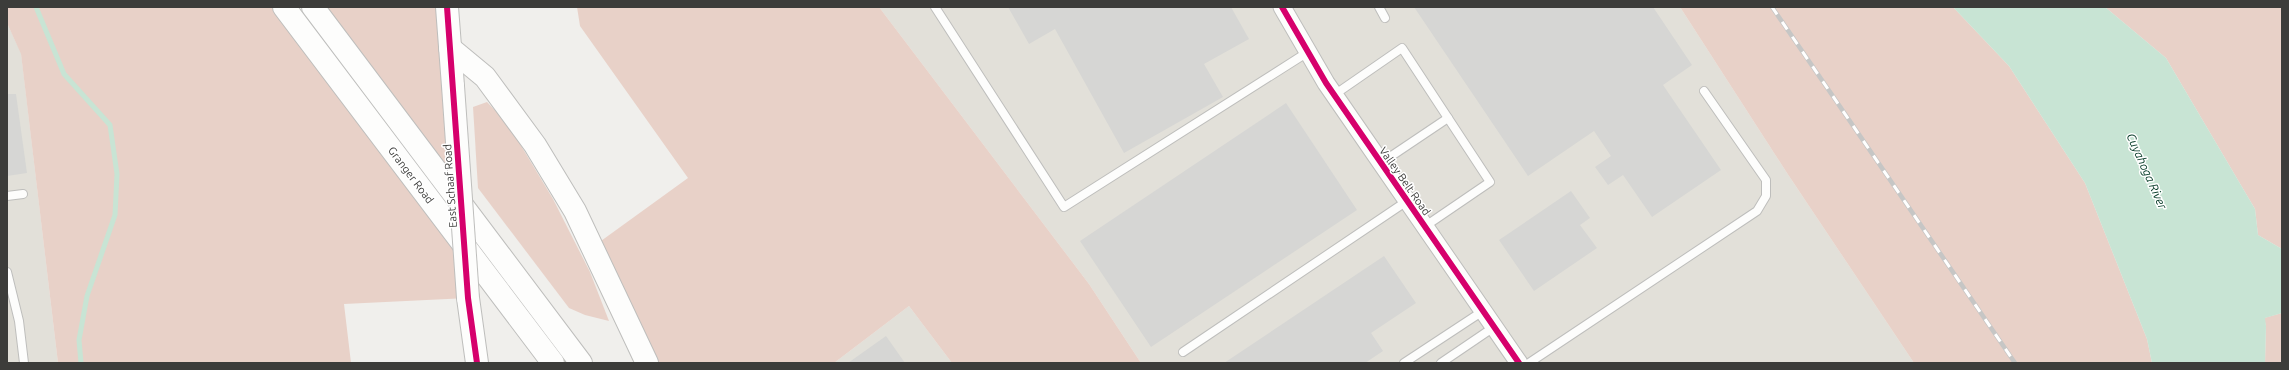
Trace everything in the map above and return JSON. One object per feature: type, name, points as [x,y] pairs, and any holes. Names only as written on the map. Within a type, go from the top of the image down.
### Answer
[{"type":"main road","name":"Granger Road","points":[[284,7],[553,363]]},
{"type":"main road","name":"Granger Road","points":[[313,7],[581,363]]},
{"type":"main road","name":"East Schaaf Road","points":[[447,7],[468,298],[477,363]]},
{"type":"main road","points":[[450,48],[485,77],[535,146],[576,211],[647,363]]},
{"type":"street","name":"Valley Belt Road","points":[[1282,7],[1334,94],[1518,363]]},
{"type":"lane","points":[[935,7],[1064,207],[1308,52]]},
{"type":"lane","points":[[1379,7],[1385,18]]},
{"type":"lane","points":[[1334,94],[1402,48],[1490,182],[1424,227]]},
{"type":"lane","points":[[1529,363],[1757,211],[1766,196],[1766,180],[1704,91]]},
{"type":"lane","points":[[1381,163],[1448,118]]},
{"type":"lane","points":[[7,196],[23,194]]},
{"type":"lane","points":[[1183,352],[1407,201]]},
{"type":"lane","points":[[7,272],[19,321],[24,363]]},
{"type":"lane","points":[[1404,363],[1483,311]]},
{"type":"lane","points":[[1442,363],[1494,327]]},
{"type":"shaded area","points":[[7,7],[284,7],[464,242],[468,298],[344,304],[351,363],[58,363],[21,54],[7,23]]},
{"type":"shaded area","points":[[313,7],[447,7],[461,203]]},
{"type":"shaded area","points":[[577,7],[879,7],[1089,284],[1141,363],[952,363],[909,306],[834,363],[647,363],[594,246],[688,178],[580,26]]},
{"type":"shaded area","points":[[879,7],[1680,7],[1787,173],[1914,363],[1141,363],[1089,284]]},
{"type":"shaded area","points":[[1680,7],[1953,7],[2009,66],[2085,183],[2147,339],[2152,363],[1914,363],[1787,173]]},
{"type":"shaded area","points":[[2105,7],[2282,7],[2282,249],[2258,235],[2255,209],[2166,58]]},
{"type":"shaded area","points":[[7,23],[21,53],[58,363],[7,363]]},
{"type":"shaded area","points":[[487,102],[508,124],[553,199],[590,272],[609,321],[585,315],[569,308],[478,188],[473,107]]},
{"type":"shaded area","points":[[909,306],[952,363],[834,363]]},
{"type":"shaded area","points":[[2282,313],[2282,363],[2265,363],[2266,326],[2264,318]]},
{"type":"water","name":"Cuyahoga River","points":[[1953,7],[2105,7],[2166,58],[2255,209],[2258,235],[2282,249],[2282,313],[2265,318],[2265,363],[2152,363],[2147,339],[2085,183],[2009,66]]},
{"type":"building","points":[[1008,7],[1231,7],[1249,39],[1204,64],[1223,97],[1124,153],[1055,29],[1029,44]]},
{"type":"building","points":[[1414,7],[1653,7],[1692,65],[1663,85],[1721,170],[1652,217],[1623,175],[1608,185],[1595,167],[1611,156],[1594,131],[1528,176]]},
{"type":"building","points":[[7,94],[16,94],[27,173],[7,176]]},
{"type":"building","points":[[1286,103],[1357,210],[1151,347],[1080,241]]},
{"type":"building","points":[[1571,191],[1590,218],[1580,225],[1597,248],[1534,291],[1499,240]]},
{"type":"building","points":[[1384,256],[1416,303],[1371,333],[1383,351],[1365,363],[1224,363]]},
{"type":"building","points":[[886,336],[905,363],[848,363]]},
{"type":"waterway","points":[[36,7],[64,74],[110,125],[117,174],[115,215],[87,296],[79,340],[81,363]]},
{"type":"railway","points":[[1772,7],[2015,363]]},
{"type":"cycle path","points":[[447,7],[468,298],[477,363]]},
{"type":"cycle path","points":[[1282,7],[1326,83],[1519,363]]}]
